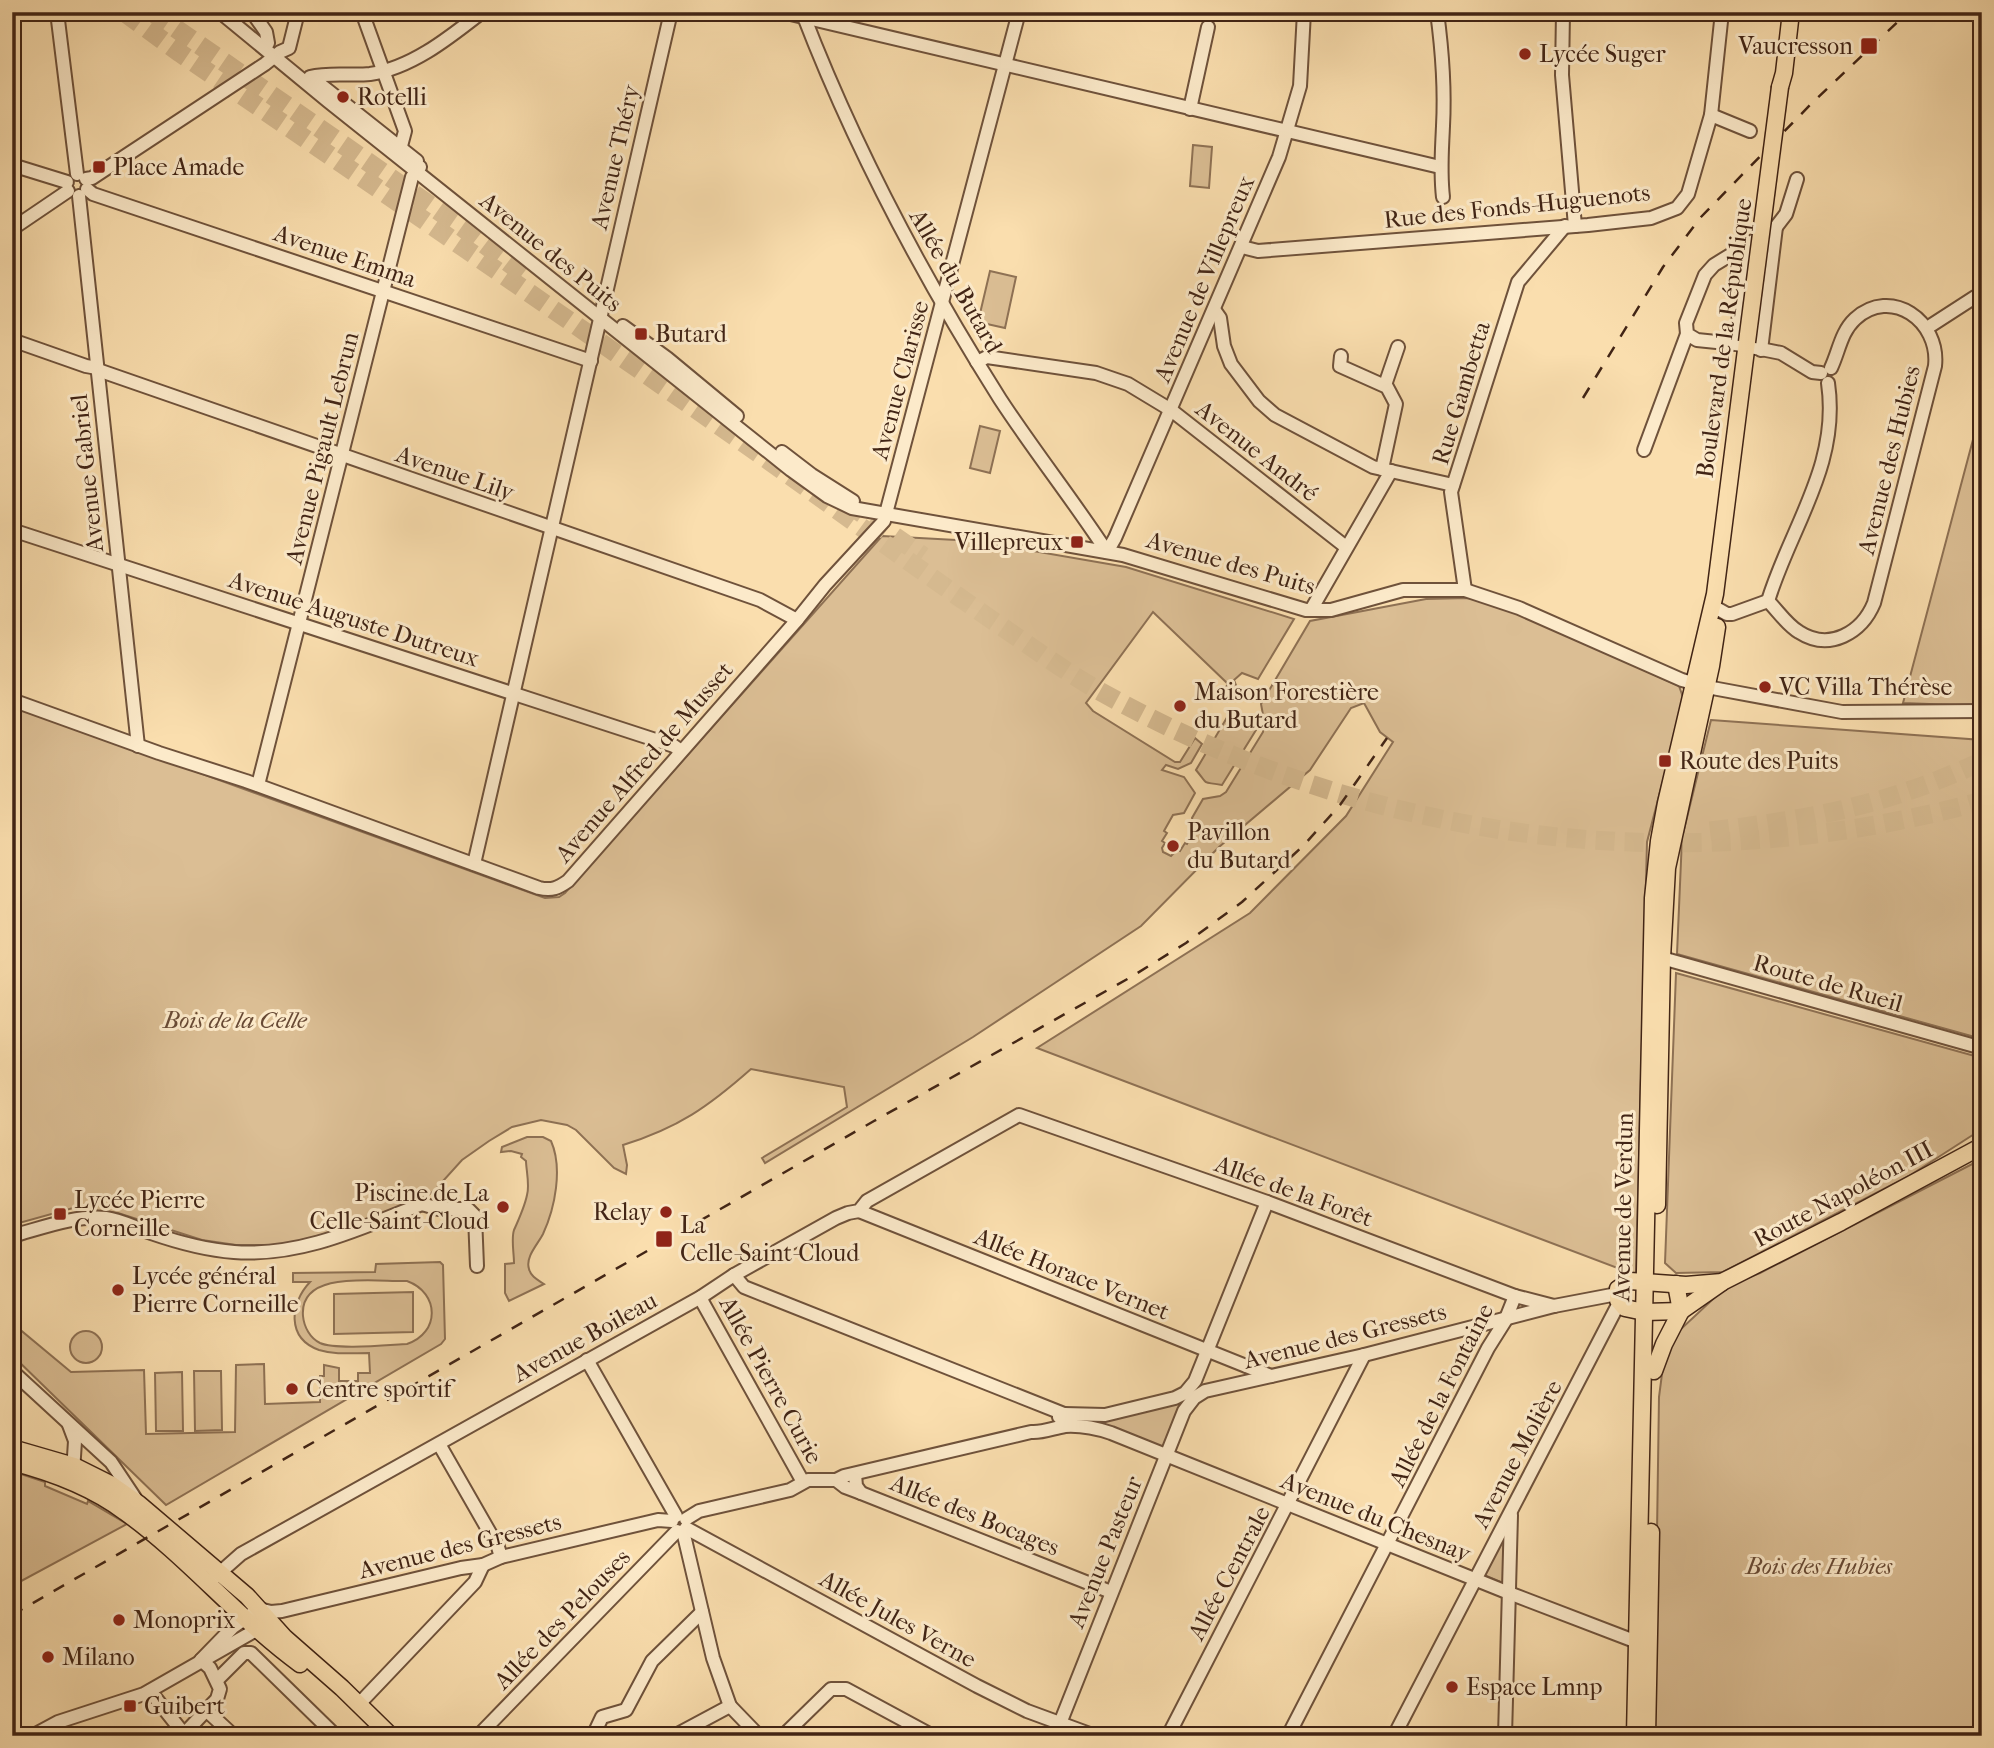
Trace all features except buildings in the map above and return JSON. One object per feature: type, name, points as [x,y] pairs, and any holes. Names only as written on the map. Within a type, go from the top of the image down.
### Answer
[{"type":"main road","name":"Boulevard de la République","points":[[1780,88],[1778,73],[1782,12]]},
{"type":"main road","name":"Boulevard de la République","points":[[1700,686],[1717,602],[1791,12]]},
{"type":"main road","name":"Avenue de Verdun","points":[[1650,1282],[1667,868],[1700,686]]},
{"type":"main road","name":"Avenue de Verdun","points":[[1635,1736],[1650,1311],[1653,898],[1664,816],[1700,686]]},
{"type":"main road","name":"Route Napoléon III","points":[[1681,1311],[1724,1281],[1982,1146]]},
{"type":"main road","name":"Route Napoléon III","points":[[1650,1282],[1676,1284],[1724,1281]]},
{"type":"main road","points":[[1650,1282],[1625,1283],[1618,1298],[1625,1308],[1681,1311]]},
{"type":"main road","points":[[1654,1371],[1681,1311],[1676,1284]]},
{"type":"main road","points":[[1668,1336],[1697,1299]]},
{"type":"main road","name":"Avenue de Verdun","points":[[1647,1736],[1654,1371],[1650,1311]]},
{"type":"main road","points":[[12,1448],[77,1479],[139,1522],[257,1619],[285,1638],[359,1703],[391,1736]]},
{"type":"main road","points":[[12,1462],[77,1479],[106,1482],[139,1504],[221,1573],[257,1619],[380,1736]]},
{"type":"street","name":"Avenue Gabriel","points":[[57,12],[138,746]]},
{"type":"street","name":"Avenue des Puits","points":[[220,12],[310,77],[351,113],[401,146],[419,168]]},
{"type":"street","name":"Avenue des Puits","points":[[230,12],[268,43],[277,54],[815,488],[842,504],[886,515],[1141,559],[1298,609],[1331,610],[1403,590],[1465,590],[1518,608],[1700,686],[1842,712],[1982,711]]},
{"type":"street","points":[[252,12],[267,32],[268,43]]},
{"type":"street","points":[[12,229],[289,48],[298,12]]},
{"type":"street","points":[[362,12],[405,131],[401,146]]},
{"type":"street","points":[[310,77],[382,71],[433,48],[482,12]]},
{"type":"street","name":"Avenue Théry","points":[[474,864],[671,12]]},
{"type":"street","points":[[782,12],[804,15],[1005,66],[1440,167]]},
{"type":"street","name":"Avenue Clarisse","points":[[886,515],[1019,12]]},
{"type":"street","name":"Avenue de Villepreux","points":[[1107,552],[1215,310],[1279,157],[1300,86],[1304,12]]},
{"type":"street","points":[[1437,12],[1443,125],[1440,167],[1443,197]]},
{"type":"street","points":[[1563,12],[1562,75],[1570,226]]},
{"type":"street","name":"Rue des Fonds-Huguenots","points":[[1242,247],[1258,251],[1570,226],[1651,218],[1677,208],[1688,194],[1711,115],[1722,12]]},
{"type":"street","name":"Allée du Butard","points":[[804,15],[875,181],[941,302],[1001,400],[1107,552]]},
{"type":"street","points":[[1190,109],[1208,27]]},
{"type":"street","points":[[1711,115],[1749,131]]},
{"type":"street","name":"Avenue Emma","points":[[12,165],[591,361]]},
{"type":"street","name":"Avenue Pigault Lebrun","points":[[258,785],[412,177],[419,168]]},
{"type":"street","points":[[1644,450],[1687,334],[1686,323],[1706,275],[1714,265],[1776,226],[1786,214],[1797,179]]},
{"type":"street","name":"Rue Gambetta","points":[[1465,590],[1451,492],[1453,485],[1518,282],[1570,226]]},
{"type":"street","points":[[1748,346],[1776,226]]},
{"type":"street","points":[[1746,243],[1748,346]]},
{"type":"street","points":[[1717,602],[1727,614],[1732,614],[1768,601],[1822,468],[1831,404],[1827,375],[1848,327],[1861,314],[1889,307],[1912,314],[1927,328],[1975,298]]},
{"type":"street","points":[[1215,310],[1220,318],[1224,346],[1231,364],[1259,401],[1275,415],[1373,467],[1453,485]]},
{"type":"street","name":"Avenue des Hubies","points":[[1768,601],[1799,632],[1821,640],[1847,635],[1856,630],[1869,615],[1936,366],[1935,346],[1927,328]]},
{"type":"street","points":[[1687,334],[1697,340],[1781,353],[1812,372],[1827,375]]},
{"type":"street","name":"Avenue Lily","points":[[12,340],[760,600],[797,620]]},
{"type":"street","points":[[1385,385],[1398,347]]},
{"type":"street","points":[[1311,610],[1387,470],[1396,404],[1385,385],[1340,366],[1341,356]]},
{"type":"street","name":"Avenue André","points":[[978,362],[987,357],[1096,373],[1128,384],[1171,410],[1346,547]]},
{"type":"street","name":"Avenue Alfred de Musset","points":[[12,700],[138,746],[258,785],[539,888],[555,889],[568,881],[881,524],[886,515]]},
{"type":"street","name":"Avenue Auguste Dutreux","points":[[12,530],[674,746],[681,751]]},
{"type":"street","name":"Route de Rueil","points":[[1662,958],[1982,1048]]},
{"type":"street","name":"Allée de la Forêt","points":[[1019,1115],[1267,1202],[1515,1296],[1554,1306]]},
{"type":"street","name":"Avenue Boileau","points":[[221,1573],[241,1554],[701,1297],[841,1215],[859,1212],[867,1201],[1019,1115]]},
{"type":"street","points":[[1207,1351],[1267,1202]]},
{"type":"street","points":[[12,1236],[73,1220],[104,1218],[216,1250],[250,1253],[281,1251],[325,1242],[422,1204],[431,1208],[472,1211],[475,1216],[477,1266]]},
{"type":"street","name":"Allée Horace Vernet","points":[[859,1212],[1271,1376]]},
{"type":"street","name":"Avenue du Chesnay","points":[[734,1276],[744,1287],[1067,1422],[1100,1430],[1637,1642]]},
{"type":"street","name":"Allée de la Fontaine","points":[[1287,1736],[1488,1348],[1505,1321],[1515,1296]]},
{"type":"street","name":"Allée Pierre Curie","points":[[701,1297],[803,1482]]},
{"type":"street","name":"Avenue des Gressets","points":[[1205,1391],[1364,1355],[1471,1326],[1505,1321],[1554,1306],[1618,1298]]},
{"type":"street","name":"Avenue Molière","points":[[1394,1736],[1618,1298]]},
{"type":"street","name":"Avenue des Gressets","points":[[257,1619],[271,1612],[483,1565],[501,1558],[658,1520],[680,1524],[699,1511],[790,1490],[810,1480],[836,1480],[1175,1398],[1185,1393],[1195,1381],[1207,1351]]},
{"type":"street","name":"Allée Centrale","points":[[1168,1736],[1364,1355]]},
{"type":"street","points":[[587,1360],[680,1524],[713,1658],[730,1706],[759,1736]]},
{"type":"street","points":[[14,1376],[111,1462],[139,1504]]},
{"type":"street","name":"Avenue Pasteur","points":[[1057,1730],[1188,1403],[1205,1391]]},
{"type":"street","points":[[1100,1430],[1100,1422],[1105,1415]]},
{"type":"street","points":[[69,1425],[75,1441],[77,1479],[106,1482],[111,1462]]},
{"type":"street","points":[[439,1444],[498,1547],[501,1558]]},
{"type":"street","name":"Allée des Bocages","points":[[855,1474],[856,1486],[862,1493]]},
{"type":"street","name":"Allée des Bocages","points":[[836,1480],[853,1491],[1111,1592]]},
{"type":"street","points":[[1505,1736],[1511,1511]]},
{"type":"street","name":"Allée Jules Verne","points":[[680,1524],[1027,1711],[1057,1730],[1096,1736]]},
{"type":"street","name":"Allée des Pelouses","points":[[478,1736],[680,1524]]},
{"type":"street","points":[[175,1552],[186,1555],[209,1576],[216,1577],[221,1573]]},
{"type":"street","points":[[359,1703],[475,1582],[483,1565]]},
{"type":"street","points":[[593,1736],[602,1717],[626,1710],[652,1661],[702,1612]]},
{"type":"street","points":[[32,1736],[58,1722],[150,1691],[201,1660],[257,1619]]},
{"type":"street","points":[[217,1680],[244,1653],[251,1653],[337,1736]]},
{"type":"street","points":[[150,1691],[183,1735],[217,1699],[220,1689],[210,1668],[201,1660]]},
{"type":"street","points":[[786,1736],[831,1689],[846,1689],[933,1736]]},
{"type":"street","points":[[674,1736],[730,1706]]},
{"type":"street","points":[[207,1711],[234,1736]]},
{"type":"green space","points":[[1193,145],[1212,147],[1209,188],[1190,186]]},
{"type":"green space","points":[[990,271],[1016,277],[1005,328],[978,322]]},
{"type":"green space","points":[[1979,417],[1982,418],[1982,706],[1903,703]]},
{"type":"green space","points":[[980,426],[1000,431],[990,473],[970,468]]},
{"type":"green space","name":"Bois de la Celle","points":[[882,536],[975,541],[1126,567],[1294,619],[1258,679],[1242,673],[1234,680],[1241,698],[1228,702],[1220,696],[1228,684],[1153,612],[1086,703],[1093,711],[1175,762],[1180,762],[1195,738],[1202,744],[1191,763],[1178,769],[1166,765],[1162,770],[1184,777],[1195,793],[1184,813],[1173,815],[1164,831],[1167,833],[1162,841],[1165,843],[1163,852],[1171,856],[1187,844],[1195,829],[1192,818],[1203,799],[1226,792],[1263,732],[1261,704],[1310,621],[1426,599],[1468,598],[1486,601],[1526,616],[1679,686],[1684,700],[1647,842],[1636,1275],[1037,1048],[1250,913],[1346,816],[1393,742],[1380,732],[1364,703],[1351,708],[1310,770],[1219,847],[1141,926],[973,1037],[765,1163],[762,1158],[847,1107],[844,1087],[751,1069],[692,1115],[623,1145],[626,1174],[614,1168],[576,1130],[567,1125],[541,1120],[512,1127],[462,1160],[434,1191],[410,1207],[324,1241],[236,1245],[202,1240],[118,1213],[73,1208],[12,1225],[12,705],[545,898],[559,897]]},
{"type":"green space","points":[[1229,714],[1246,716],[1256,730],[1222,785],[1208,783],[1196,770]]},
{"type":"green space","points":[[1711,720],[1982,740],[1982,1039],[1677,954],[1682,838]]},
{"type":"green space","points":[[1676,973],[1982,1058],[1982,1129],[1909,1176],[1723,1272],[1676,1273],[1665,1263]]},
{"type":"green space","points":[[527,1137],[543,1137],[551,1141],[555,1152],[556,1188],[547,1224],[528,1264],[531,1274],[544,1284],[509,1301],[505,1293],[505,1264],[514,1263],[513,1234],[526,1199],[528,1182],[526,1161],[521,1157],[522,1154],[501,1152],[502,1147]]},
{"type":"green space","name":"Bois des Hubies","points":[[1982,1159],[1982,1735],[1654,1736],[1659,1397],[1666,1343],[1727,1286],[1760,1273]]},
{"type":"green space","points":[[440,1262],[443,1265],[445,1339],[441,1344],[166,1505],[12,1355],[12,1323],[71,1372],[144,1370],[146,1434],[235,1432],[236,1365],[264,1364],[265,1404],[320,1402],[320,1376],[324,1376],[324,1365],[339,1368],[339,1381],[358,1381],[358,1373],[370,1373],[369,1353],[325,1352],[308,1344],[301,1337],[296,1329],[295,1310],[303,1290],[310,1282],[293,1282],[293,1273],[375,1272],[376,1264]],"holes":[[[378,1280],[407,1281],[426,1294],[432,1313],[426,1331],[407,1344],[328,1345],[313,1338],[305,1324],[305,1301],[313,1291],[326,1285],[342,1281]]]},
{"type":"green space","points":[[413,1292],[413,1332],[334,1334],[334,1294]]},
{"type":"green space","points":[[86,1331],[97,1336],[102,1347],[97,1358],[86,1363],[75,1358],[70,1347],[75,1336]]},
{"type":"green space","points":[[194,1371],[221,1371],[222,1430],[195,1431]]},
{"type":"green space","points":[[182,1372],[183,1431],[156,1431],[155,1373]]},
{"type":"green space","points":[[1175,1398],[1182,1402],[1184,1411],[1166,1457],[1100,1429],[1100,1422],[1105,1415]]},
{"type":"green space","points":[[12,1471],[45,1482],[45,1486],[87,1504],[88,1501],[127,1524],[12,1586]]},
{"type":"green space","points":[[1508,1535],[1503,1583],[1484,1575],[1503,1537]]},
{"type":"tunnel","points":[[124,12],[665,388],[1047,658],[1103,693],[1206,744],[1312,785],[1421,815],[1532,834],[1644,842],[1756,840],[1869,826],[1982,801]]},
{"type":"tunnel","points":[[152,12],[463,228],[526,276]]},
{"type":"tunnel","points":[[847,503],[923,556]]},
{"type":"tunnel","points":[[1710,831],[1849,808],[1915,789],[1982,761]]},
{"type":"railway","points":[[1583,398],[1663,267],[1701,217],[1810,105],[1908,12]]},
{"type":"railway","points":[[12,1615],[874,1121],[1131,977],[1186,943],[1242,902],[1303,846],[1340,805],[1387,738]]},
{"type":"place","name":"Vaucresson","points":[[1869,46]]},
{"type":"place","name":"Lycée Suger","points":[[1525,54]]},
{"type":"place","name":"Rotelli","points":[[343,97]]},
{"type":"place","name":"Place Amade","points":[[99,167]]},
{"type":"place","name":"Butard","points":[[641,334]]},
{"type":"place","name":"Villepreux","points":[[1077,542]]},
{"type":"place","name":"VC Villa Thérèse","points":[[1765,687]]},
{"type":"place","name":"Maison Forestière du Butard","points":[[1180,706]]},
{"type":"place","name":"Route des Puits","points":[[1665,761]]},
{"type":"place","name":"Pavillon du Butard","points":[[1173,846]]},
{"type":"place","name":"Piscine de La Celle-Saint-Cloud","points":[[503,1207]]},
{"type":"place","name":"Relay","points":[[666,1212]]},
{"type":"place","name":"Lycée Pierre Corneille","points":[[60,1214]]},
{"type":"place","name":"La Celle-Saint-Cloud","points":[[664,1239]]},
{"type":"place","name":"Lycée général Pierre Corneille","points":[[118,1290]]},
{"type":"place","name":"Centre sportif","points":[[292,1389]]},
{"type":"place","name":"Monoprix","points":[[119,1620]]},
{"type":"place","name":"Milano","points":[[48,1657]]},
{"type":"place","name":"Espace Lmnp","points":[[1452,1687]]},
{"type":"place","name":"Guibert","points":[[130,1706]]}]
